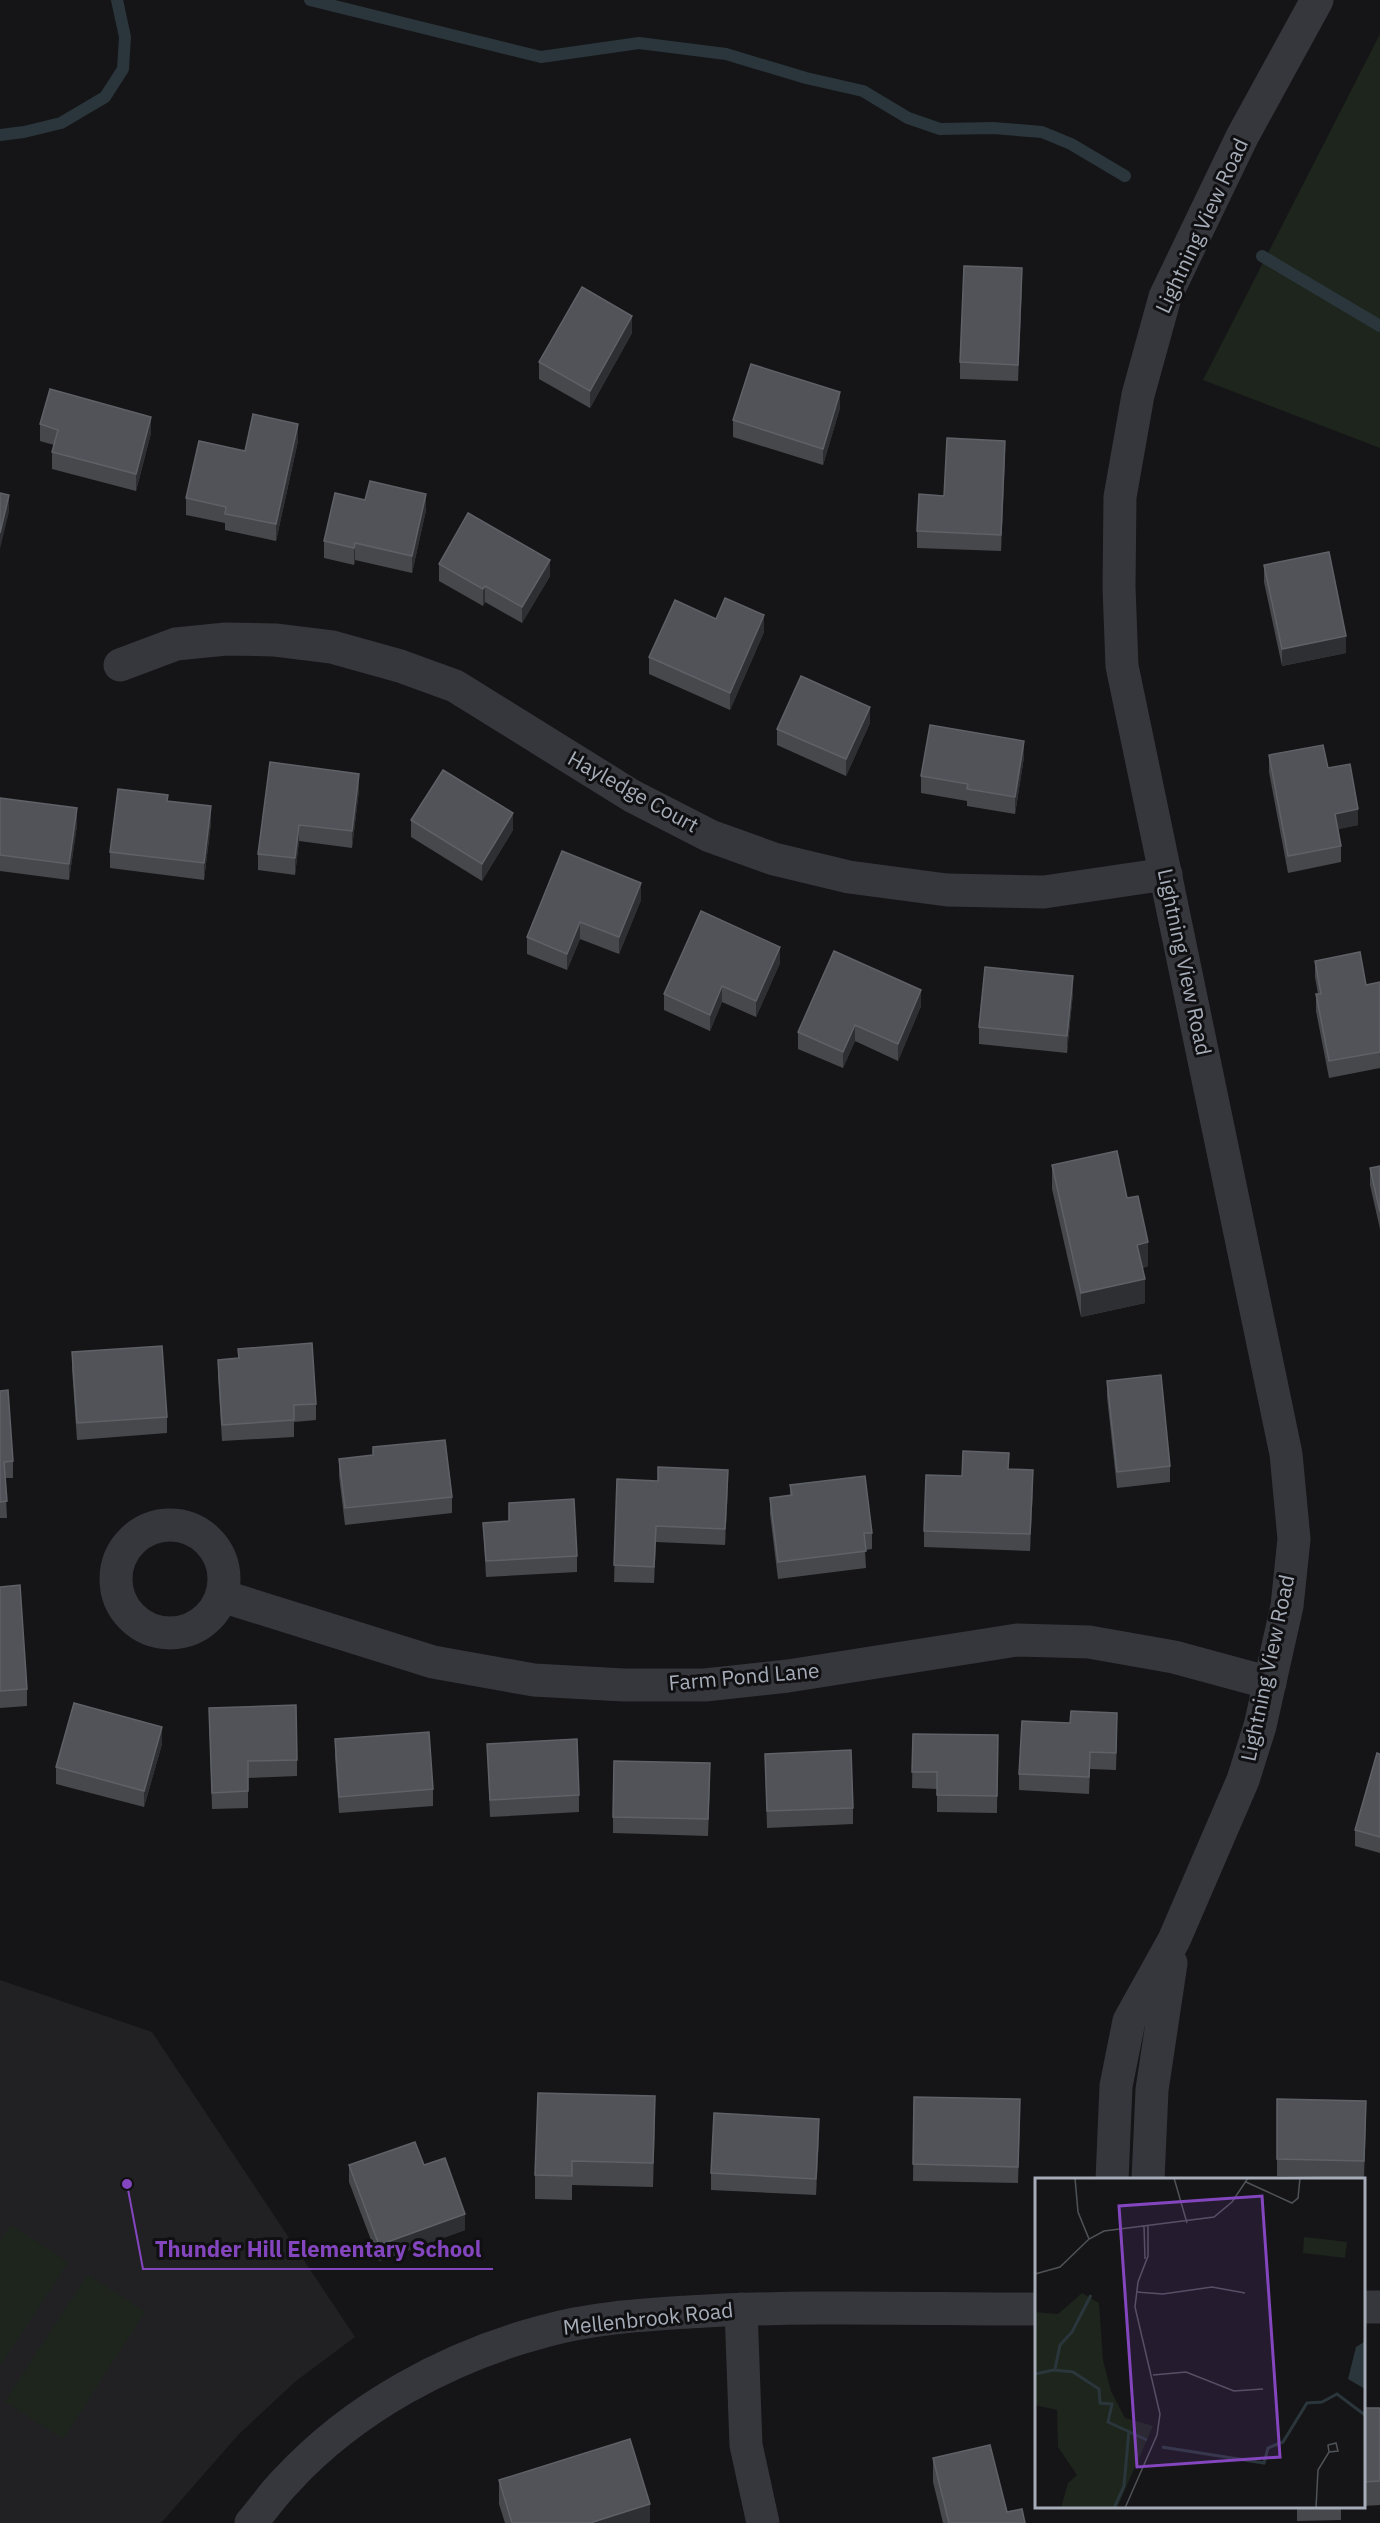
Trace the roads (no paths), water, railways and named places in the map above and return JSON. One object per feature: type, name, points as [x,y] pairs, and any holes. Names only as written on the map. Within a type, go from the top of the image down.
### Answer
[{"type":"street","name":"Lightning View Road","points":[[1112,2178],[1116,2086],[1130,2021],[1174,1940],[1243,1780],[1270,1683],[1287,1606],[1294,1539],[1286,1454],[1122,666],[1119,587],[1120,497],[1138,394],[1165,297],[1242,137],[1317,0]]},
{"type":"street","name":"Hayledge Court","points":[[120,665],[176,644],[226,639],[275,640],[332,647],[400,666],[454,686],[632,796],[710,836],[774,859],[849,878],[947,890],[1044,892],[1166,874]]},
{"type":"street","name":"Farm Pond Lane","points":[[222,1596],[433,1662],[534,1680],[624,1685],[705,1685],[788,1676],[1017,1640],[1100,1644],[1174,1657],[1270,1683]]},
{"type":"street","name":"Lightning View Road","points":[[1148,2178],[1152,2090],[1174,1940]]},
{"type":"street","name":"Mellenbrook Road","points":[[251,2523],[286,2480],[344,2428],[411,2384],[475,2354],[546,2330],[635,2316],[741,2309],[1035,2309]]},
{"type":"street","points":[[741,2309],[747,2445],[762,2523]]},
{"type":"waterway","points":[[0,135],[61,123],[105,97],[123,69],[125,37],[117,0]]},
{"type":"waterway","points":[[310,0],[541,57],[639,43],[726,54],[806,78],[863,91],[908,118],[940,129],[993,128],[1042,132],[1071,144],[1125,176]]},
{"type":"waterway","points":[[1262,256],[1380,326]]},
{"type":"place","name":"Thunder Hill Elementary School","points":[[127,2184]]}]
